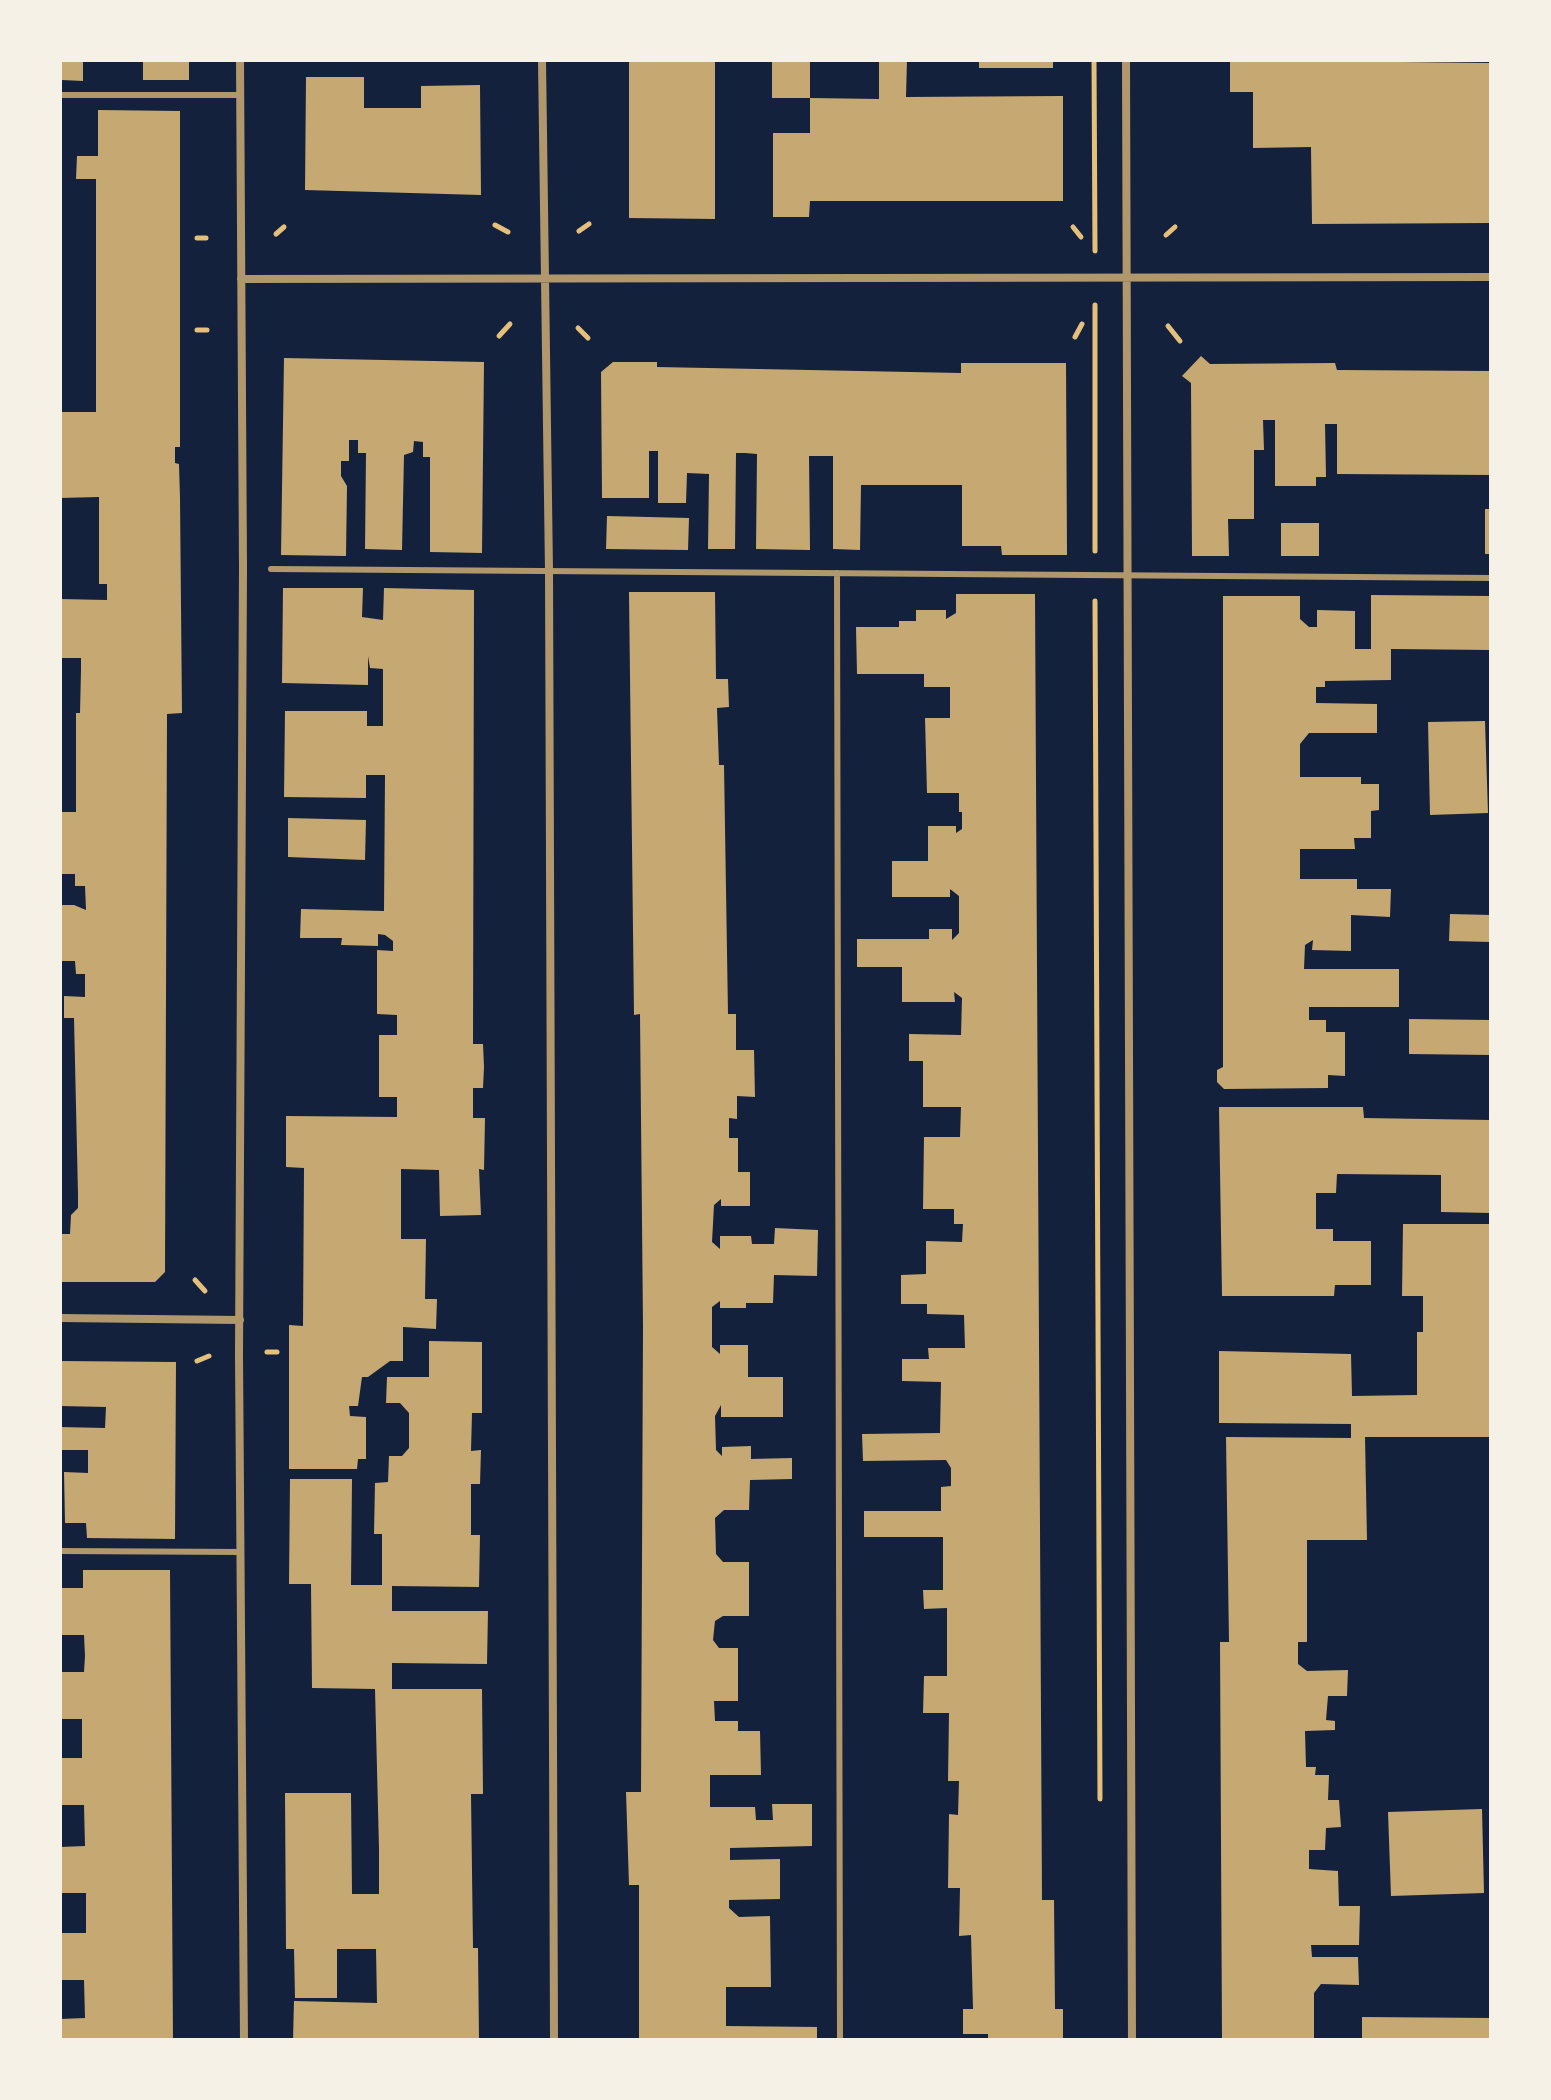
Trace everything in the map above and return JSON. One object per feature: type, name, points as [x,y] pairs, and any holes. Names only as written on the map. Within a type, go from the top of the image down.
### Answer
[{"type":"street","points":[[240,60],[240,1552],[244,2040]]},
{"type":"street","points":[[542,60],[549,571],[554,2040]]},
{"type":"street","points":[[1126,60],[1132,2040]]},
{"type":"street","points":[[241,279],[1491,277]]},
{"type":"street","points":[[60,1318],[240,1320]]},
{"type":"lane","points":[[60,95],[241,95]]},
{"type":"lane","points":[[271,569],[1491,578]]},
{"type":"lane","points":[[837,573],[840,2040]]},
{"type":"lane","points":[[60,1551],[240,1552]]},
{"type":"path","points":[[1094,60],[1100,1807]]},
{"type":"path","points":[[579,231],[589,224]]},
{"type":"path","points":[[495,225],[508,232]]},
{"type":"path","points":[[276,234],[284,227]]},
{"type":"path","points":[[1073,227],[1081,237]]},
{"type":"path","points":[[1166,235],[1175,227]]},
{"type":"path","points":[[197,238],[206,238]]},
{"type":"path","points":[[499,336],[510,324]]},
{"type":"path","points":[[1075,337],[1082,324]]},
{"type":"path","points":[[1168,326],[1180,341]]},
{"type":"path","points":[[578,328],[588,338]]},
{"type":"path","points":[[197,330],[207,330]]},
{"type":"path","points":[[195,1280],[205,1292]]},
{"type":"path","points":[[267,1352],[277,1352]]},
{"type":"path","points":[[197,1361],[209,1356]]},
{"type":"building","points":[[62,60],[83,60],[83,81],[62,80]]},
{"type":"building","points":[[143,60],[189,60],[189,80],[143,80]]},
{"type":"building","points":[[629,60],[715,60],[715,219],[629,218]]},
{"type":"building","points":[[772,60],[810,60],[810,98],[772,98]]},
{"type":"building","points":[[879,60],[907,60],[906,97],[1063,96],[1063,201],[810,201],[809,217],[773,217],[773,133],[810,133],[810,98],[879,99]]},
{"type":"building","points":[[979,60],[1053,60],[1053,68],[979,68]]},
{"type":"building","points":[[1230,60],[1489,63],[1491,223],[1312,224],[1311,147],[1253,148],[1253,92],[1230,92]]},
{"type":"building","points":[[306,77],[364,77],[364,108],[421,108],[421,86],[480,85],[481,195],[305,190]]},
{"type":"building","points":[[98,110],[180,111],[180,447],[175,447],[175,463],[179,464],[180,498],[182,713],[167,714],[165,1272],[155,1282],[60,1282],[60,1234],[70,1234],[71,1215],[78,1208],[74,1018],[64,1018],[64,996],[85,997],[85,974],[76,974],[75,961],[60,961],[60,905],[74,905],[86,910],[85,886],[75,886],[75,874],[60,874],[60,812],[76,812],[76,713],[80,713],[81,658],[60,658],[60,599],[107,600],[107,584],[99,584],[99,497],[60,498],[60,412],[96,412],[96,179],[76,179],[77,156],[98,156]]},
{"type":"building","points":[[1201,356],[1210,364],[1335,363],[1337,370],[1491,371],[1491,475],[1337,474],[1337,424],[1325,424],[1326,477],[1316,477],[1316,486],[1275,486],[1275,420],[1263,420],[1264,450],[1254,450],[1254,519],[1228,519],[1229,556],[1192,556],[1191,383],[1182,376]]},
{"type":"building","points":[[284,358],[484,362],[482,553],[430,552],[430,457],[423,457],[423,442],[414,441],[413,452],[404,455],[402,550],[365,549],[366,453],[358,453],[358,440],[349,440],[349,461],[341,461],[341,476],[347,486],[346,556],[281,555]]},
{"type":"building","points":[[613,362],[657,362],[657,367],[961,373],[961,363],[1066,363],[1067,555],[1002,555],[1001,546],[962,546],[962,485],[861,485],[860,550],[833,549],[833,456],[809,456],[810,550],[756,549],[757,454],[745,453],[736,453],[735,549],[708,549],[709,474],[687,473],[686,503],[658,503],[658,451],[649,451],[649,498],[602,498],[601,372]]},
{"type":"building","points":[[1485,509],[1491,509],[1491,554],[1485,554]]},
{"type":"building","points":[[607,516],[689,518],[688,550],[606,549]]},
{"type":"building","points":[[1281,523],[1319,523],[1319,556],[1281,556]]},
{"type":"building","points":[[283,588],[363,588],[362,617],[383,620],[384,588],[474,590],[473,1044],[483,1044],[484,1067],[483,1088],[473,1088],[473,1118],[485,1118],[484,1170],[479,1169],[481,1215],[440,1216],[439,1170],[401,1169],[401,1239],[426,1239],[425,1299],[437,1299],[436,1329],[403,1327],[403,1361],[390,1361],[368,1377],[362,1377],[358,1406],[349,1406],[350,1416],[366,1417],[366,1459],[358,1459],[357,1469],[289,1469],[289,1325],[303,1326],[304,1168],[286,1167],[286,1116],[397,1117],[397,1097],[379,1097],[379,1035],[397,1035],[397,1015],[377,1014],[377,950],[393,951],[393,941],[378,934],[378,946],[341,945],[342,938],[300,938],[301,909],[384,911],[385,775],[366,775],[366,798],[284,797],[285,711],[367,711],[367,726],[383,726],[383,669],[370,668],[368,656],[368,685],[282,683]]},
{"type":"building","points":[[629,592],[715,592],[716,679],[728,679],[729,707],[717,708],[719,765],[724,765],[728,1014],[736,1014],[736,1050],[754,1050],[755,1097],[737,1096],[737,1119],[729,1118],[729,1138],[738,1138],[738,1172],[750,1172],[750,1206],[721,1206],[721,1199],[714,1205],[712,1242],[720,1249],[720,1236],[751,1236],[752,1244],[774,1244],[775,1228],[818,1230],[817,1276],[774,1275],[773,1303],[746,1303],[746,1308],[720,1308],[720,1301],[712,1307],[712,1347],[720,1354],[720,1345],[748,1345],[748,1377],[783,1377],[783,1417],[721,1417],[721,1405],[715,1416],[716,1450],[722,1456],[722,1447],[751,1446],[751,1459],[792,1458],[792,1479],[750,1480],[749,1510],[724,1510],[715,1518],[716,1554],[723,1562],[749,1562],[749,1616],[723,1616],[715,1621],[713,1640],[719,1648],[738,1648],[738,1701],[714,1701],[715,1721],[738,1721],[738,1731],[760,1731],[761,1775],[710,1775],[710,1807],[755,1807],[756,1820],[773,1820],[772,1804],[812,1804],[812,1846],[730,1848],[730,1860],[780,1859],[780,1899],[729,1900],[729,1908],[739,1917],[770,1916],[771,1987],[726,1987],[726,2026],[817,2027],[817,2040],[639,2040],[639,1885],[629,1885],[626,1792],[641,1792],[643,1327],[640,1014],[634,1015]]},
{"type":"building","points":[[956,594],[1035,594],[1042,1900],[1054,1900],[1055,2009],[1063,2009],[1063,2040],[988,2040],[988,2034],[963,2034],[963,2009],[973,2009],[971,1935],[959,1936],[960,1888],[948,1888],[949,1814],[958,1815],[959,1781],[948,1781],[949,1713],[923,1713],[924,1676],[947,1676],[947,1608],[924,1609],[923,1590],[943,1590],[943,1537],[864,1537],[864,1511],[941,1511],[941,1487],[951,1486],[951,1468],[946,1460],[863,1461],[862,1434],[940,1433],[941,1382],[902,1381],[902,1359],[929,1359],[928,1348],[965,1348],[964,1315],[927,1314],[927,1304],[901,1304],[901,1275],[926,1274],[926,1241],[962,1242],[963,1224],[954,1224],[954,1209],[923,1209],[924,1137],[960,1137],[961,1107],[923,1107],[923,1061],[909,1061],[909,1034],[961,1035],[962,998],[954,992],[955,1002],[902,1002],[902,967],[857,967],[857,939],[929,939],[929,929],[952,929],[952,940],[959,933],[959,896],[950,889],[950,897],[892,897],[892,861],[928,861],[928,826],[956,826],[956,833],[962,829],[962,812],[959,812],[959,793],[927,793],[925,718],[950,718],[950,687],[924,687],[924,674],[857,674],[856,627],[899,627],[899,621],[916,621],[916,610],[946,610],[946,619],[956,613]]},
{"type":"building","points":[[1371,595],[1491,596],[1491,650],[1391,649],[1391,680],[1325,681],[1325,687],[1316,687],[1316,703],[1377,704],[1377,733],[1309,733],[1300,744],[1300,777],[1361,777],[1361,784],[1379,784],[1379,810],[1371,811],[1371,838],[1354,838],[1355,849],[1300,849],[1300,879],[1357,879],[1357,889],[1391,889],[1390,917],[1351,915],[1351,951],[1312,950],[1313,940],[1305,945],[1304,969],[1399,969],[1399,1007],[1309,1007],[1309,1020],[1326,1020],[1326,1032],[1345,1032],[1345,1076],[1328,1075],[1328,1088],[1224,1089],[1217,1082],[1217,1070],[1223,1067],[1223,596],[1300,596],[1300,619],[1309,627],[1317,627],[1317,610],[1355,611],[1355,649],[1371,649]]},
{"type":"building","points":[[1485,721],[1488,813],[1430,815],[1428,722]]},
{"type":"building","points":[[288,818],[366,820],[365,860],[288,857]]},
{"type":"building","points":[[1450,914],[1491,915],[1491,942],[1449,941]]},
{"type":"building","points":[[1409,1019],[1491,1020],[1491,1055],[1409,1054]]},
{"type":"building","points":[[1219,1107],[1363,1107],[1364,1118],[1491,1120],[1491,1213],[1441,1212],[1441,1175],[1337,1174],[1336,1193],[1316,1193],[1316,1229],[1333,1229],[1333,1241],[1371,1241],[1371,1285],[1335,1285],[1334,1296],[1222,1296]]},
{"type":"building","points":[[1403,1224],[1491,1224],[1491,1437],[1365,1437],[1367,1540],[1307,1540],[1307,1642],[1298,1642],[1298,1664],[1307,1671],[1348,1670],[1347,1696],[1328,1696],[1326,1720],[1335,1721],[1335,1730],[1305,1731],[1306,1767],[1316,1767],[1315,1775],[1329,1775],[1328,1800],[1339,1800],[1341,1827],[1326,1828],[1325,1850],[1309,1850],[1309,1869],[1338,1871],[1339,1906],[1360,1906],[1359,1945],[1311,1945],[1312,1957],[1358,1957],[1359,1985],[1321,1984],[1314,1993],[1314,2040],[1222,2040],[1220,1642],[1229,1642],[1226,1437],[1351,1438],[1351,1424],[1219,1423],[1219,1351],[1351,1354],[1352,1396],[1417,1395],[1417,1332],[1423,1332],[1423,1296],[1402,1296]]},
{"type":"building","points":[[429,1341],[482,1342],[482,1413],[472,1413],[471,1451],[481,1450],[480,1484],[471,1484],[471,1535],[480,1535],[479,1587],[392,1586],[392,1611],[488,1611],[487,1664],[392,1663],[392,1689],[482,1689],[483,1794],[471,1794],[473,1948],[478,1948],[479,2040],[293,2040],[294,2001],[377,2003],[376,1949],[337,1949],[337,1998],[295,1998],[294,1949],[286,1949],[285,1793],[351,1793],[352,1894],[379,1894],[379,1849],[375,1689],[312,1688],[311,1584],[289,1584],[290,1479],[352,1479],[351,1585],[382,1585],[382,1534],[374,1534],[375,1483],[388,1482],[389,1456],[402,1456],[409,1448],[409,1413],[400,1403],[386,1403],[387,1377],[429,1377]]},
{"type":"building","points":[[60,1361],[176,1362],[175,1539],[87,1538],[86,1523],[65,1523],[64,1472],[88,1473],[88,1450],[60,1450],[60,1427],[105,1428],[106,1407],[60,1406]]},
{"type":"building","points":[[83,1570],[170,1570],[173,2040],[60,2040],[60,2019],[85,2018],[84,1980],[60,1980],[60,1933],[86,1933],[86,1893],[60,1893],[60,1847],[85,1846],[84,1805],[60,1805],[60,1758],[82,1758],[82,1719],[60,1719],[60,1672],[84,1672],[85,1656],[84,1635],[60,1635],[60,1588],[83,1588]]},
{"type":"building","points":[[1482,1809],[1484,1893],[1391,1896],[1388,1812]]},
{"type":"building","points":[[1362,2017],[1491,2018],[1491,2040],[1362,2040]]}]
